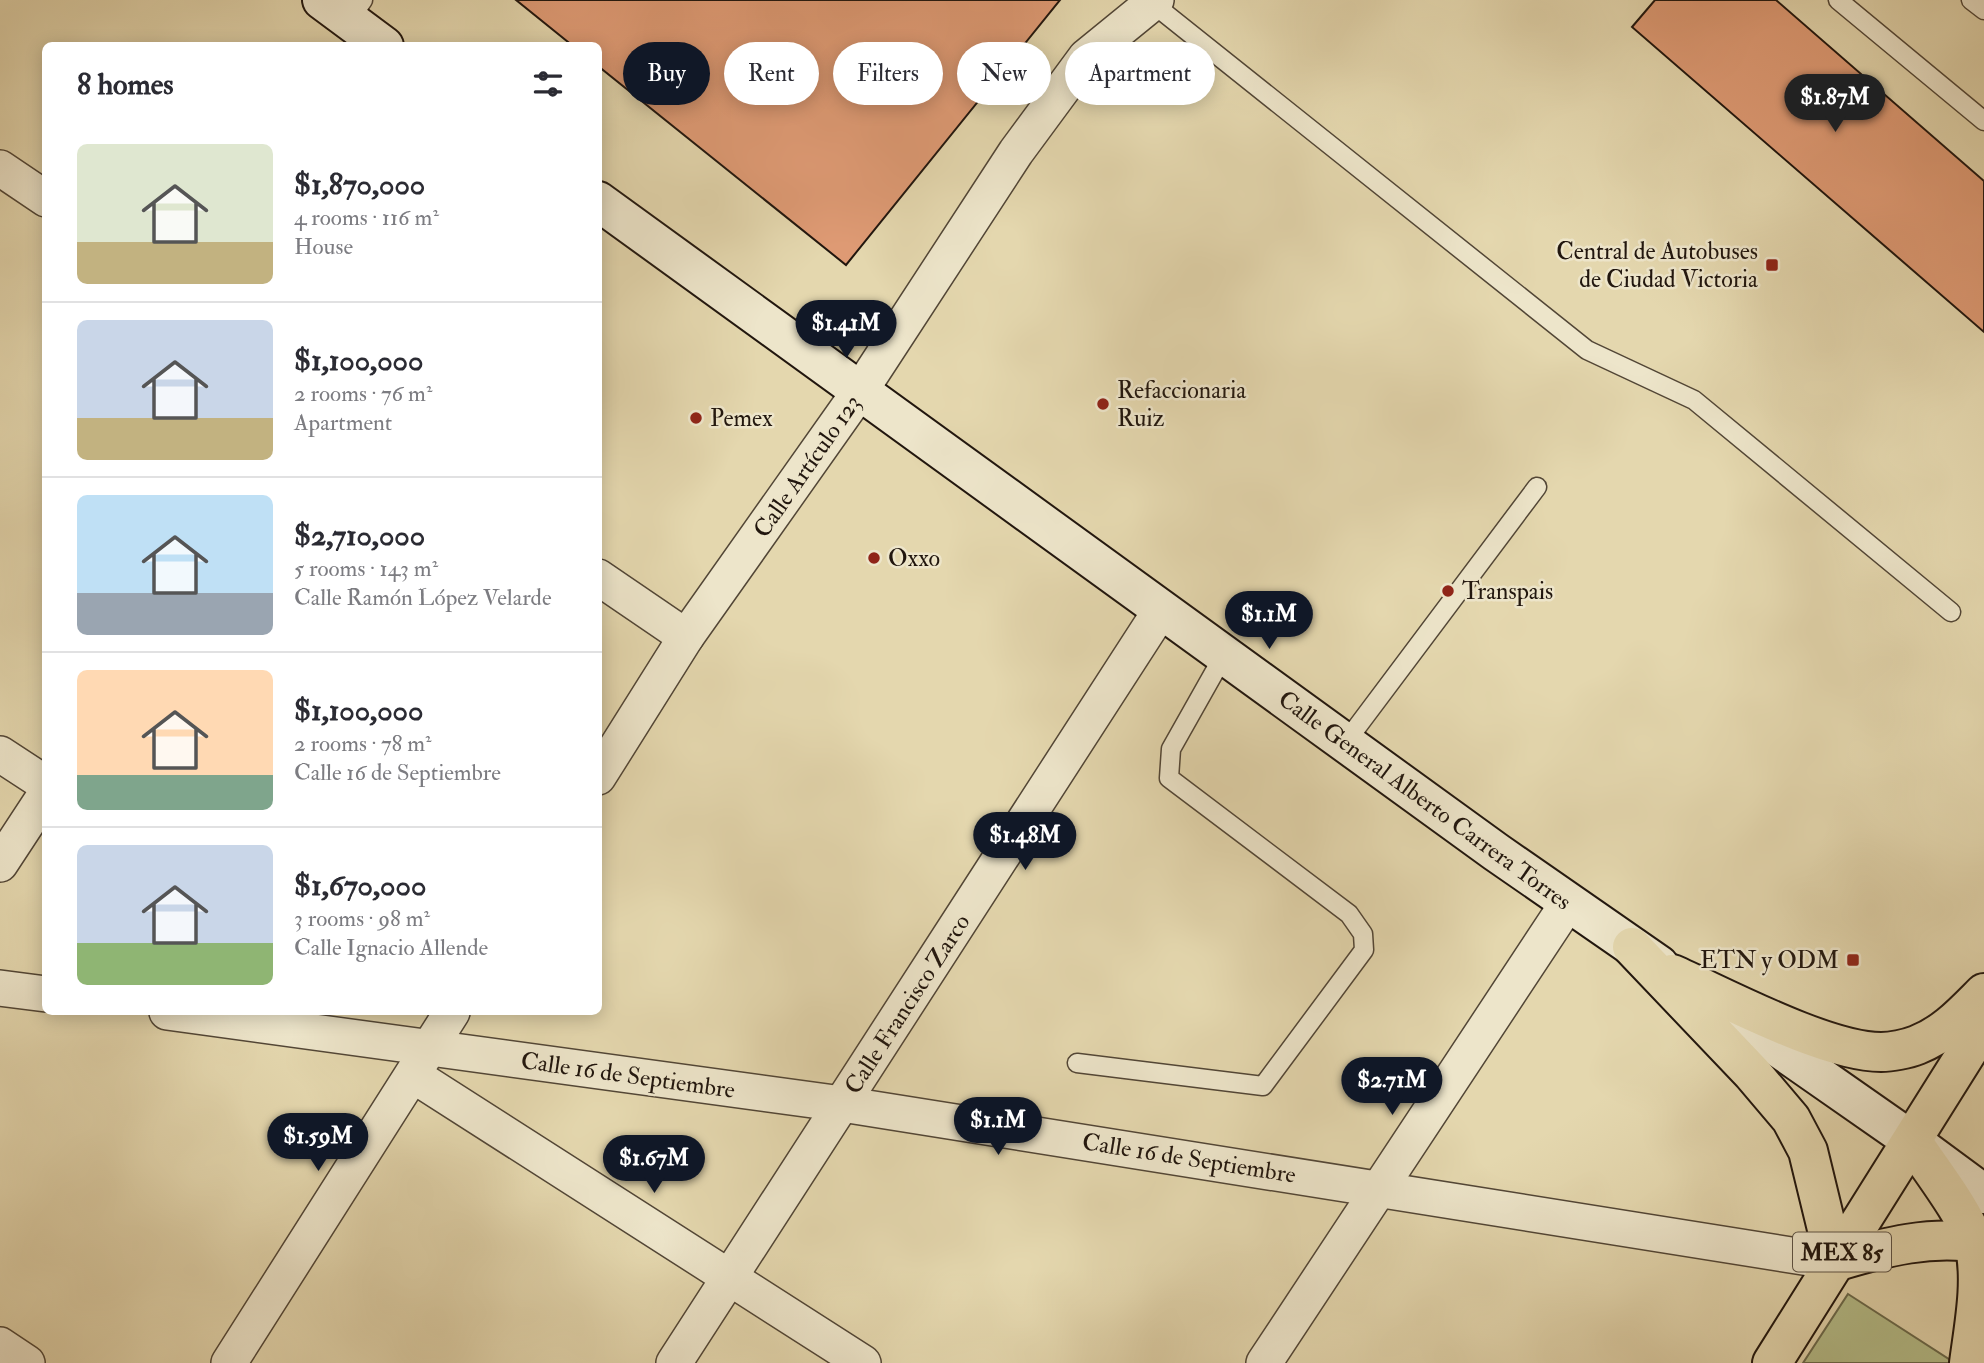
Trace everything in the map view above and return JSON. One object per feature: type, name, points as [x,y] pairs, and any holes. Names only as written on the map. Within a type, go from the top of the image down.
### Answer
[{"type":"main road","points":[[345,7],[380,42]]},
{"type":"main road","name":"Calle General Alberto Carrera Torres","points":[[602,204],[1345,743],[1632,947],[1912,1140],[1984,1194]]},
{"type":"main road","points":[[1632,947],[1752,1073],[1791,1119],[1808,1151],[1835,1262],[1881,1248],[1929,1240],[1979,1243]]},
{"type":"main road","points":[[1672,974],[1804,1032],[1839,1044],[1881,1052],[1916,1046],[1945,1032],[1984,993]]},
{"type":"main road","name":"MEX 85","points":[[1772,1363],[1984,1025]]},
{"type":"main road","points":[[1912,1140],[1979,1243],[1969,1363]]},
{"type":"street","name":"Calle Artículo 123","points":[[602,771],[686,638],[860,391],[1016,152],[1086,57],[1154,1]]},
{"type":"street","points":[[0,168],[42,196]]},
{"type":"street","points":[[602,581],[686,638]]},
{"type":"street","name":"Calle Francisco Zarco","points":[[674,1363],[1161,610]]},
{"type":"street","points":[[0,754],[42,781]]},
{"type":"street","points":[[0,864],[42,800]]},
{"type":"street","points":[[1264,1363],[1568,902]]},
{"type":"street","points":[[0,988],[42,993]]},
{"type":"street","name":"Calle 16 de Septiembre","points":[[182,1015],[421,1062],[842,1104],[1835,1262]]},
{"type":"street","points":[[229,1363],[450,1015]]},
{"type":"street","points":[[421,1062],[731,1277],[863,1363]]},
{"type":"street","points":[[0,1345],[27,1363]]},
{"type":"lane","points":[[1838,0],[1984,121]]},
{"type":"lane","points":[[1971,0],[1984,10]]},
{"type":"lane","points":[[1154,1],[1587,350],[1694,400],[1951,612]]},
{"type":"lane","points":[[1345,743],[1537,487]]},
{"type":"lane","points":[[1077,1063],[1263,1086],[1364,950],[1363,934],[1349,914],[1169,778],[1171,749],[1224,655]]},
{"type":"green space","points":[[1848,1294],[1955,1363],[1803,1363]]},
{"type":"building","points":[[516,0],[1060,0],[1026,42],[957,42],[957,105],[975,105],[846,265],[647,105],[710,105],[710,42],[623,42],[623,86],[602,69],[602,42],[568,42]]},
{"type":"building","points":[[1655,0],[1776,0],[1984,181],[1984,332],[1632,27]]},
{"type":"place","name":"Central de Autobuses de Ciudad Victoria","points":[[1772,265]]},
{"type":"place","name":"Refaccionaria Ruiz","points":[[1103,404]]},
{"type":"place","name":"Pemex","points":[[696,418]]},
{"type":"place","name":"Oxxo","points":[[874,558]]},
{"type":"place","name":"Transpais","points":[[1448,591]]},
{"type":"place","name":"ETN y ODM","points":[[1853,960]]}]
